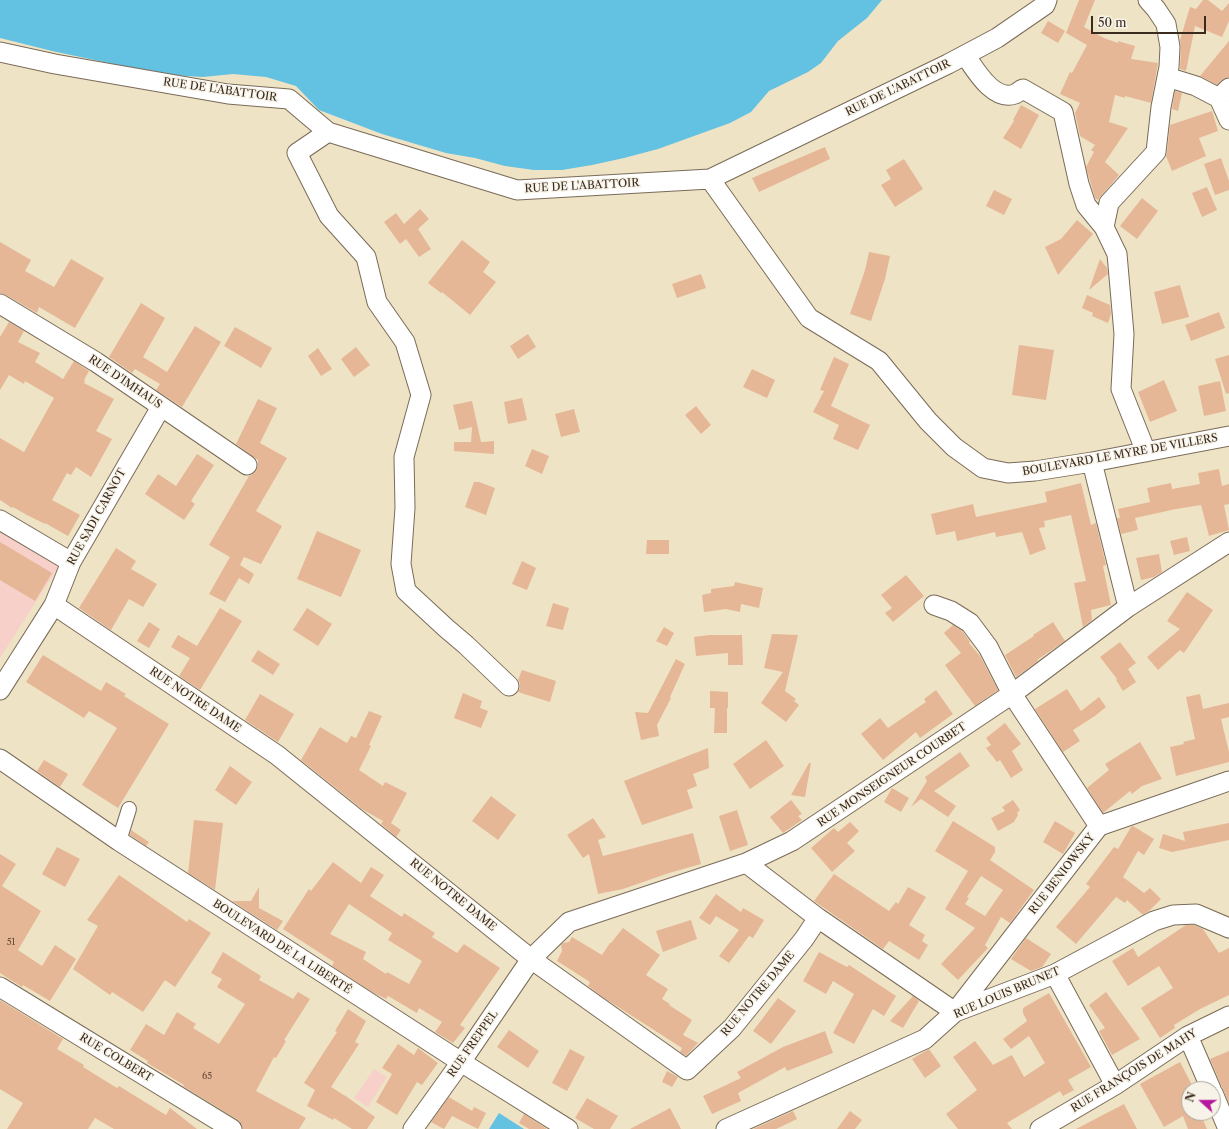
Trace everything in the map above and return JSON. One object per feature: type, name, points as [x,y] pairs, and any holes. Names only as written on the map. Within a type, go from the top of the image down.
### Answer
[{"type":"street","name":"RUE DE L'ABATTOIR","points":[[0,52],[55,64],[228,94],[289,99],[328,132],[517,190],[710,179],[941,68],[997,38],[1045,5],[1047,0]]},
{"type":"street","points":[[1104,227],[1109,203],[1156,152],[1161,107],[1169,67],[1170,47],[1166,24],[1148,0]]},
{"type":"street","points":[[965,55],[988,87],[1003,95],[1014,94],[1023,89],[1062,112],[1079,184],[1086,205],[1104,227],[1117,254],[1124,334],[1121,389],[1146,452]]},
{"type":"street","points":[[1167,77],[1224,93],[1229,120]]},
{"type":"street","points":[[328,132],[298,153],[329,216],[366,258],[377,302],[405,342],[421,395],[404,458],[405,508],[400,564],[406,591],[509,686]]},
{"type":"street","name":"BOULEVARD LE MYRE DE VILLERS","points":[[710,179],[809,318],[879,361],[928,421],[954,448],[983,468],[1008,472],[1035,471],[1092,462],[1229,436]]},
{"type":"street","name":"RUE D'IMHAUS","points":[[0,304],[96,362],[247,465]]},
{"type":"street","name":"RUE SADI CARNOT","points":[[0,690],[54,605],[70,562],[161,407]]},
{"type":"street","points":[[1092,462],[1128,607]]},
{"type":"street","points":[[0,520],[70,562]]},
{"type":"street","name":"RUE MONSEIGNEUR COURBET","points":[[531,959],[569,922],[746,863],[792,841],[1012,694],[1128,607],[1229,542]]},
{"type":"street","points":[[934,604],[951,611],[970,623],[988,647],[1012,694],[1099,826]]},
{"type":"street","name":"RUE NOTRE DAME","points":[[54,605],[277,755],[531,959],[687,1070],[732,1028],[804,939],[818,918]]},
{"type":"street","name":"BOULEVARD DE LA LIBERTÉ","points":[[0,759],[119,841],[461,1062],[568,1129]]},
{"type":"street","name":"RUE BENIOWSKY","points":[[955,1012],[1099,826],[1229,781]]},
{"type":"street","points":[[119,841],[129,809]]},
{"type":"street","points":[[746,863],[818,918],[955,1012]]},
{"type":"street","name":"RUE LOUIS BRUNET","points":[[726,1129],[925,1039],[955,1012],[1055,974],[1154,920],[1173,915],[1196,914],[1229,928]]},
{"type":"street","name":"RUE FREPPEL","points":[[413,1129],[461,1062],[531,959]]},
{"type":"street","points":[[1055,974],[1116,1085]]},
{"type":"street","name":"RUE COLBERT","points":[[0,987],[232,1129]]},
{"type":"street","name":"RUE FRANÇOIS DE MAHY","points":[[1040,1129],[1116,1085],[1188,1036],[1229,1016]]},
{"type":"street","points":[[1188,1036],[1208,1081]]},
{"type":"street","points":[[1221,1112],[1228,1129]]},
{"type":"shaded area","points":[[0,530],[59,566],[0,658]]},
{"type":"shaded area","points":[[374,1069],[387,1077],[368,1107],[354,1098]]},
{"type":"water","points":[[0,0],[882,0],[867,18],[838,41],[821,63],[808,72],[769,91],[751,112],[730,123],[658,149],[624,158],[562,170],[534,170],[505,166],[475,158],[446,153],[382,134],[319,110],[296,86],[266,77],[233,74],[203,77],[170,75],[52,51],[0,38]]},
{"type":"water","points":[[499,1113],[524,1129],[489,1129]]},
{"type":"building","points":[[1079,0],[1095,0],[1084,27],[1104,38],[1118,43],[1118,41],[1135,46],[1131,59],[1158,63],[1151,103],[1115,95],[1109,122],[1128,128],[1105,162],[1119,175],[1098,200],[1095,198],[1086,167],[1094,152],[1091,150],[1095,145],[1080,136],[1075,113],[1080,103],[1060,94],[1070,72],[1072,73],[1087,45],[1066,33]]},
{"type":"building","points":[[1203,0],[1208,0],[1222,11],[1229,3],[1229,21],[1222,37],[1195,26],[1186,71],[1180,69],[1180,40],[1190,7],[1196,9]]},
{"type":"building","points":[[1048,21],[1065,31],[1058,43],[1041,33]]},
{"type":"building","points":[[1229,41],[1229,77],[1222,80],[1217,85],[1200,76]]},
{"type":"building","points":[[1175,91],[1182,93],[1178,111],[1172,109]]},
{"type":"building","points":[[1021,105],[1039,115],[1021,149],[1003,138],[1014,121],[1013,120]]},
{"type":"building","points":[[1212,111],[1218,131],[1199,138],[1206,156],[1172,171],[1166,156],[1170,125]]},
{"type":"building","points":[[825,147],[830,159],[759,192],[752,178]]},
{"type":"building","points":[[1221,158],[1229,181],[1229,190],[1215,195],[1204,164]]},
{"type":"building","points":[[904,159],[923,189],[895,207],[881,185],[891,179],[886,170]]},
{"type":"building","points":[[1207,187],[1217,210],[1202,217],[1192,193]]},
{"type":"building","points":[[994,190],[1012,199],[1004,215],[986,206]]},
{"type":"building","points":[[1142,198],[1158,211],[1137,239],[1120,226]]},
{"type":"building","points":[[420,209],[429,219],[418,229],[431,249],[419,257],[406,239],[400,244],[384,222],[396,213],[404,224]]},
{"type":"building","points":[[1077,220],[1093,234],[1058,275],[1045,247],[1061,239]]},
{"type":"building","points":[[462,240],[490,262],[483,272],[496,282],[470,315],[442,292],[441,293],[428,283]]},
{"type":"building","points":[[0,242],[31,260],[25,271],[54,287],[71,259],[104,278],[75,328],[39,307],[37,313],[0,293]]},
{"type":"building","points":[[869,252],[890,256],[885,279],[871,321],[850,314],[865,270]]},
{"type":"building","points":[[1100,259],[1107,268],[1108,274],[1089,290]]},
{"type":"building","points":[[701,274],[706,288],[677,298],[672,284]]},
{"type":"building","points":[[1180,285],[1189,317],[1162,324],[1154,292]]},
{"type":"building","points":[[1087,295],[1110,305],[1111,314],[1108,323],[1092,316],[1093,313],[1082,308]]},
{"type":"building","points":[[141,303],[165,318],[143,357],[167,372],[195,326],[221,342],[182,407],[156,390],[160,384],[135,369],[132,373],[109,357]]},
{"type":"building","points":[[1219,312],[1225,328],[1191,341],[1185,325]]},
{"type":"building","points":[[9,322],[24,331],[18,342],[40,353],[35,362],[63,379],[74,361],[89,371],[84,383],[114,399],[96,431],[112,439],[91,477],[76,467],[71,475],[67,473],[52,500],[80,515],[68,536],[13,507],[12,508],[0,500],[0,438],[24,452],[54,398],[25,381],[24,384],[9,375],[0,390],[0,337]]},
{"type":"building","points":[[235,327],[272,348],[261,368],[224,346]]},
{"type":"building","points":[[528,334],[536,347],[518,359],[510,346]]},
{"type":"building","points":[[1019,345],[1054,350],[1046,400],[1012,395]]},
{"type":"building","points":[[356,347],[370,365],[354,377],[341,359]]},
{"type":"building","points":[[318,348],[332,369],[321,376],[308,356]]},
{"type":"building","points":[[1229,355],[1229,393],[1226,394],[1215,359]]},
{"type":"building","points":[[834,357],[849,364],[831,406],[870,425],[858,450],[833,439],[839,425],[813,412],[824,391],[820,390]]},
{"type":"building","points":[[752,369],[775,380],[767,398],[743,387]]},
{"type":"building","points":[[1164,380],[1177,411],[1150,422],[1138,392]]},
{"type":"building","points":[[1220,381],[1226,411],[1204,416],[1198,386]]},
{"type":"building","points":[[522,398],[527,420],[508,424],[504,402]]},
{"type":"building","points":[[258,399],[277,408],[260,443],[287,458],[256,511],[282,526],[261,564],[244,557],[240,565],[254,574],[249,584],[239,578],[225,602],[209,594],[230,557],[209,545],[249,476],[256,471],[258,466],[258,460],[236,444]]},
{"type":"building","points":[[472,401],[481,442],[494,441],[494,454],[454,451],[454,442],[471,442],[472,427],[459,430],[453,405]]},
{"type":"building","points":[[696,406],[711,425],[701,434],[685,415]]},
{"type":"building","points":[[574,409],[580,432],[561,437],[555,414]]},
{"type":"building","points":[[532,449],[549,456],[542,474],[525,466]]},
{"type":"building","points":[[197,454],[214,465],[191,501],[195,504],[184,520],[145,494],[158,474],[176,486]]},
{"type":"building","points":[[1219,469],[1222,486],[1229,484],[1229,504],[1224,505],[1229,530],[1209,536],[1201,505],[1135,518],[1138,530],[1121,534],[1117,518],[1120,518],[1118,509],[1150,502],[1147,488],[1171,483],[1172,489],[1200,484],[1198,473]]},
{"type":"building","points":[[474,482],[479,482],[495,488],[486,515],[465,507]]},
{"type":"building","points":[[1081,483],[1091,525],[1096,523],[1106,565],[1103,566],[1111,605],[1091,610],[1092,620],[1083,627],[1074,583],[1086,581],[1071,515],[1044,521],[1045,527],[1039,528],[1046,549],[1030,555],[1022,532],[996,537],[995,532],[957,541],[955,531],[936,535],[931,514],[973,504],[976,517],[1047,502],[1045,492]]},
{"type":"building","points":[[317,531],[361,550],[341,597],[297,579]]},
{"type":"building","points":[[1187,537],[1190,551],[1174,555],[1170,541]]},
{"type":"building","points":[[647,540],[669,540],[669,554],[646,554]]},
{"type":"building","points":[[0,542],[52,573],[35,601],[0,580]]},
{"type":"building","points":[[116,548],[136,561],[131,569],[157,584],[143,607],[129,599],[111,630],[79,608]]},
{"type":"building","points":[[1159,554],[1162,572],[1154,577],[1141,580],[1136,558]]},
{"type":"building","points":[[522,561],[536,568],[527,590],[512,584]]},
{"type":"building","points":[[906,575],[924,596],[893,622],[885,613],[892,608],[881,595]]},
{"type":"building","points":[[735,582],[763,588],[759,608],[741,604],[740,612],[726,609],[704,612],[702,595],[711,593],[711,589],[734,586]]},
{"type":"building","points":[[1187,592],[1213,610],[1184,653],[1180,650],[1158,670],[1147,657],[1180,629],[1167,621]]},
{"type":"building","points":[[553,603],[569,608],[563,630],[546,626]]},
{"type":"building","points":[[220,608],[242,621],[200,690],[179,676],[190,658],[171,647],[178,635],[197,646]]},
{"type":"building","points":[[307,608],[332,624],[318,646],[293,630]]},
{"type":"building","points":[[149,622],[160,629],[149,648],[137,641]]},
{"type":"building","points":[[1053,622],[1065,641],[1037,660],[1038,661],[1016,677],[1005,655]]},
{"type":"building","points":[[953,625],[962,631],[970,642],[969,643],[980,656],[998,690],[975,706],[945,665],[961,653],[944,633]]},
{"type":"building","points":[[664,627],[674,633],[667,646],[656,641]]},
{"type":"building","points":[[772,634],[798,635],[785,691],[796,699],[794,701],[799,705],[786,722],[761,703],[783,672],[764,668]]},
{"type":"building","points":[[709,635],[742,635],[743,665],[728,665],[728,653],[696,656],[694,637]]},
{"type":"building","points":[[1120,642],[1136,663],[1128,669],[1136,682],[1123,691],[1116,680],[1117,679],[1100,657]]},
{"type":"building","points":[[258,650],[280,664],[273,675],[251,661]]},
{"type":"building","points":[[43,655],[101,691],[106,682],[126,694],[124,696],[169,724],[118,808],[82,785],[117,728],[89,711],[84,718],[26,682]]},
{"type":"building","points":[[676,659],[685,664],[670,697],[671,698],[657,725],[659,736],[641,740],[635,712],[648,713]]},
{"type":"building","points":[[522,670],[556,681],[550,702],[518,692],[520,683],[518,680]]},
{"type":"building","points":[[1067,689],[1081,711],[1099,697],[1106,707],[1073,730],[1080,741],[1063,752],[1035,709]]},
{"type":"building","points":[[936,690],[953,714],[920,738],[916,732],[883,760],[861,734],[880,718],[888,728],[926,702],[924,699]]},
{"type":"building","points":[[710,691],[728,692],[727,733],[714,733],[715,708],[710,708]]},
{"type":"building","points":[[463,693],[482,701],[480,708],[488,711],[481,728],[454,718]]},
{"type":"building","points":[[260,694],[294,714],[278,742],[245,720]]},
{"type":"building","points":[[1200,694],[1203,709],[1229,703],[1229,717],[1221,719],[1229,752],[1229,762],[1176,776],[1170,747],[1184,744],[1183,742],[1195,739],[1186,697]]},
{"type":"building","points":[[369,711],[382,716],[369,745],[371,746],[359,770],[383,786],[385,782],[407,793],[391,823],[401,830],[396,837],[381,824],[383,821],[362,809],[301,760],[320,727],[347,743],[351,736],[356,738]]},
{"type":"building","points":[[1005,723],[1021,744],[1012,751],[1023,770],[1011,778],[1000,760],[997,762],[986,748],[991,745],[986,738]]},
{"type":"building","points":[[766,740],[784,766],[750,789],[733,764]]},
{"type":"building","points":[[1140,742],[1162,779],[1142,786],[1132,794],[1130,791],[1103,813],[1087,788],[1109,770],[1105,764]]},
{"type":"building","points":[[708,748],[709,768],[693,774],[697,786],[687,790],[693,808],[642,825],[624,781]]},
{"type":"building","points":[[960,752],[970,766],[934,791],[956,806],[948,817],[921,799],[911,807],[927,781],[925,777]]},
{"type":"building","points":[[44,760],[68,774],[60,787],[37,771]]},
{"type":"building","points":[[809,763],[811,763],[805,797],[791,795]]},
{"type":"building","points":[[230,766],[252,782],[236,805],[215,790]]},
{"type":"building","points":[[892,788],[909,798],[901,812],[884,802]]},
{"type":"building","points":[[491,796],[516,815],[498,840],[472,821]]},
{"type":"building","points":[[791,800],[802,814],[798,816],[802,820],[783,833],[770,817]]},
{"type":"building","points":[[1013,800],[1020,810],[1017,813],[1018,815],[1014,822],[998,831],[991,818],[1005,811],[1002,807]]},
{"type":"building","points":[[737,810],[748,845],[730,851],[719,816]]},
{"type":"building","points":[[593,818],[606,837],[598,840],[603,856],[693,833],[701,864],[623,889],[598,894],[589,854],[583,858],[567,835]]},
{"type":"building","points":[[194,820],[223,823],[215,890],[188,873]]},
{"type":"building","points":[[953,821],[995,847],[995,852],[990,860],[1034,890],[1010,923],[1001,917],[985,945],[988,948],[958,980],[941,964],[975,928],[945,909],[968,871],[935,851]],"holes":[[[981,876],[1003,890],[985,916],[965,904],[969,898],[967,897]]]},
{"type":"building","points":[[1055,821],[1075,833],[1063,854],[1043,842]]},
{"type":"building","points":[[850,822],[859,831],[847,843],[855,851],[832,872],[811,848],[834,828],[838,832]]},
{"type":"building","points":[[1229,823],[1229,840],[1172,852],[1159,848],[1163,834],[1185,841],[1183,832]]},
{"type":"building","points":[[1133,826],[1154,839],[1144,855],[1138,851],[1123,877],[1144,893],[1150,888],[1161,899],[1143,915],[1127,900],[1125,903],[1116,897],[1076,944],[1056,927],[1090,887],[1086,884],[1114,847],[1118,849]]},
{"type":"building","points":[[131,830],[149,842],[146,846],[130,835]]},
{"type":"building","points":[[57,847],[80,859],[65,887],[42,874]]},
{"type":"building","points":[[0,854],[16,864],[2,886],[41,911],[18,950],[42,966],[55,945],[76,959],[50,1001],[23,985],[22,987],[0,973]]},
{"type":"building","points":[[333,862],[361,883],[371,867],[384,875],[370,896],[402,917],[404,913],[435,933],[432,937],[457,953],[464,944],[500,968],[460,1025],[465,1028],[453,1043],[435,1032],[442,1022],[419,1008],[417,1013],[388,996],[386,999],[372,992],[332,966],[334,962],[283,929],[309,889],[311,891]],"holes":[[[349,904],[392,933],[388,940],[422,961],[409,984],[387,972],[386,974],[363,959],[366,952],[330,934]]]},
{"type":"building","points":[[834,874],[889,911],[896,902],[898,904],[908,887],[926,897],[909,925],[925,935],[922,941],[928,945],[919,960],[889,941],[883,949],[814,901]]},
{"type":"building","points":[[119,875],[187,922],[189,919],[211,933],[175,987],[165,980],[143,1012],[112,992],[110,995],[73,969],[98,926],[87,920]]},
{"type":"building","points":[[259,887],[259,908],[283,921],[277,930],[232,901],[251,901]]},
{"type":"building","points":[[716,894],[741,912],[743,908],[764,920],[753,938],[749,936],[729,963],[719,956],[739,930],[716,916],[710,925],[699,918]]},
{"type":"building","points":[[691,920],[697,939],[663,952],[656,931]]},
{"type":"building","points":[[1186,925],[1194,925],[1203,929],[1219,953],[1229,948],[1229,995],[1200,1009],[1174,1025],[1175,1028],[1160,1038],[1141,1008],[1173,988],[1159,966],[1128,986],[1112,961],[1133,948],[1138,957]]},
{"type":"building","points":[[623,928],[660,955],[646,975],[668,989],[662,999],[692,1020],[683,1035],[698,1043],[686,1056],[680,1052],[682,1048],[604,998],[588,986],[590,982],[557,961],[562,951],[561,945],[569,942],[572,937],[602,955]]},
{"type":"building","points":[[1026,938],[1051,954],[1042,967],[1031,971],[1011,959]]},
{"type":"building","points":[[223,952],[261,976],[259,980],[293,999],[298,992],[310,999],[284,1040],[286,1041],[276,1058],[274,1057],[256,1091],[306,1118],[299,1129],[243,1129],[238,1120],[147,1063],[148,1061],[130,1050],[146,1024],[164,1035],[177,1012],[196,1024],[193,1028],[219,1044],[245,1004],[217,987],[222,979],[211,973]]},
{"type":"building","points":[[819,952],[847,967],[849,965],[896,996],[884,1016],[873,1009],[854,1044],[833,1033],[854,994],[833,981],[826,994],[803,981]]},
{"type":"building","points":[[1106,992],[1140,1039],[1112,1055],[1099,1031],[1105,1028],[1089,1005]]},
{"type":"building","points":[[1049,993],[1091,1067],[1068,1080],[1074,1090],[1063,1096],[1060,1091],[1007,1123],[1012,1129],[958,1129],[946,1114],[977,1090],[953,1057],[975,1041],[993,1065],[1012,1055],[1024,1077],[1045,1063],[1029,1036],[1011,1049],[1003,1039],[1027,1021],[1023,1013],[1023,1008]]},
{"type":"building","points":[[913,996],[919,1001],[903,1028],[890,1021]]},
{"type":"building","points":[[778,998],[796,1011],[771,1044],[753,1031]]},
{"type":"building","points":[[0,1000],[63,1039],[57,1049],[84,1065],[83,1067],[117,1088],[119,1086],[166,1115],[170,1108],[197,1129],[114,1129],[95,1118],[88,1129],[7,1129],[23,1103],[0,1089]]},
{"type":"building","points":[[348,1009],[366,1021],[355,1042],[359,1044],[331,1087],[375,1117],[367,1129],[352,1129],[334,1118],[333,1120],[307,1106],[315,1090],[304,1083],[337,1032],[335,1031]]},
{"type":"building","points":[[509,1030],[539,1051],[528,1068],[497,1047]]},
{"type":"building","points":[[825,1031],[833,1053],[787,1071],[785,1067],[738,1093],[741,1101],[712,1114],[703,1096],[741,1078],[737,1072],[783,1047]]},
{"type":"building","points":[[398,1044],[414,1055],[418,1048],[438,1063],[422,1085],[417,1082],[397,1115],[376,1102],[392,1074],[382,1068]]},
{"type":"building","points":[[570,1049],[585,1057],[567,1091],[552,1083]]},
{"type":"building","points":[[929,1049],[941,1066],[925,1078],[912,1059]]},
{"type":"building","points":[[1229,1051],[1229,1103],[1221,1081],[1220,1081],[1210,1059]]},
{"type":"building","points":[[1180,1062],[1190,1081],[1181,1081],[1181,1117],[1164,1127],[1140,1084]]},
{"type":"building","points":[[667,1071],[678,1077],[672,1087],[662,1082]]},
{"type":"building","points":[[449,1097],[472,1111],[474,1107],[486,1113],[478,1129],[452,1116],[444,1129],[431,1122]]},
{"type":"building","points":[[587,1098],[618,1116],[610,1129],[594,1129],[575,1118]]},
{"type":"building","points":[[1124,1104],[1137,1129],[1076,1129]]},
{"type":"building","points":[[670,1108],[681,1129],[630,1129]]},
{"type":"building","points":[[793,1111],[797,1119],[776,1129],[753,1129]]},
{"type":"building","points":[[850,1111],[862,1120],[855,1129],[837,1129]]},
{"type":"building","points":[[524,1114],[547,1129],[529,1129],[519,1123]]},
{"type":"building","points":[[1185,1121],[1204,1121],[1207,1129],[1188,1129]]}]
